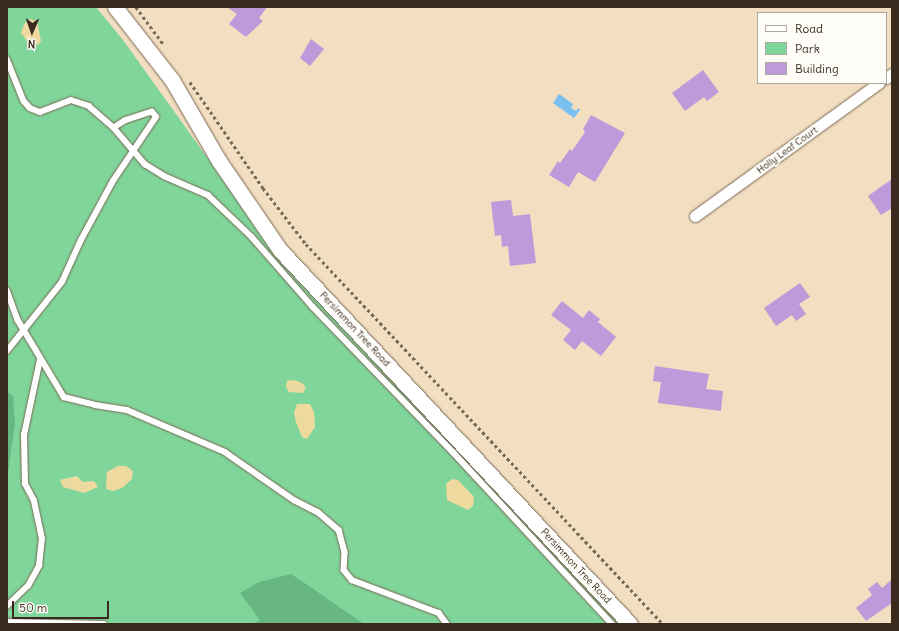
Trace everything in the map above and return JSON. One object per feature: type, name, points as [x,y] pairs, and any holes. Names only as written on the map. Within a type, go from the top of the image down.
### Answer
[{"type":"main road","name":"Persimmon Tree Road","points":[[121,9],[172,80],[219,161],[280,250],[630,624]]},
{"type":"street","name":"Holly Leaf Court","points":[[695,216],[878,84]]},
{"type":"lane","points":[[7,59],[24,101],[30,108],[40,112],[71,100],[89,106],[114,128],[133,152],[145,164],[164,176],[208,195],[252,237],[312,307],[453,452],[612,624]]},
{"type":"lane","points":[[7,351],[62,282],[80,240],[156,117],[152,112],[125,121],[114,128]]},
{"type":"lane","points":[[7,290],[24,330],[40,360],[64,397],[96,406],[127,410],[225,452],[294,500],[318,512],[339,530],[345,552],[344,570],[352,580],[439,613],[447,624]]},
{"type":"lane","points":[[7,606],[28,586],[39,566],[42,539],[34,501],[25,484],[24,434],[40,360]]},
{"type":"lane","points":[[7,622],[104,624]]},
{"type":"path","points":[[136,7],[165,47]]},
{"type":"path","points":[[188,80],[198,91],[263,188],[306,244],[663,624]]},
{"type":"green space","points":[[7,7],[96,7],[123,40],[279,258],[623,624],[7,624]]},
{"type":"green space","points":[[7,392],[13,396],[15,423],[7,479]]},
{"type":"green space","points":[[291,574],[364,624],[254,624],[260,620],[240,593],[259,582]]},
{"type":"sand","points":[[30,19],[37,21],[41,41],[38,45],[27,41],[21,33],[24,24]]},
{"type":"sand","points":[[294,380],[302,383],[306,388],[303,393],[289,392],[286,387],[287,381]]},
{"type":"sand","points":[[297,404],[310,404],[314,412],[315,427],[307,439],[302,437],[296,422],[294,413]]},
{"type":"sand","points":[[118,466],[126,466],[133,471],[132,479],[122,488],[113,491],[106,489],[107,472]]},
{"type":"sand","points":[[77,476],[83,482],[94,481],[98,487],[84,493],[63,487],[60,480]]},
{"type":"sand","points":[[452,479],[458,480],[474,497],[473,506],[468,510],[447,500],[446,484]]},
{"type":"water","points":[[559,94],[573,104],[571,108],[576,111],[578,108],[580,110],[574,118],[553,103]]},
{"type":"building","points":[[227,7],[267,7],[259,18],[263,21],[246,37],[229,24],[237,14]]},
{"type":"building","points":[[311,39],[324,49],[310,66],[300,58]]},
{"type":"building","points":[[703,70],[719,92],[707,101],[704,97],[685,111],[672,93]]},
{"type":"building","points":[[591,115],[625,133],[595,182],[578,172],[569,187],[549,175],[558,161],[560,163],[570,149],[572,151],[585,132],[583,129]]},
{"type":"building","points":[[892,179],[892,208],[881,215],[868,196]]},
{"type":"building","points":[[511,200],[513,216],[530,214],[536,263],[510,266],[508,246],[502,247],[501,235],[495,236],[491,202]]},
{"type":"building","points":[[800,283],[810,297],[799,304],[806,314],[796,321],[792,315],[776,326],[764,308]]},
{"type":"building","points":[[562,301],[583,318],[589,310],[600,319],[598,322],[616,337],[601,356],[582,341],[575,350],[563,340],[571,330],[551,315]]},
{"type":"building","points":[[655,366],[709,374],[706,389],[723,391],[721,411],[658,403],[661,382],[653,381]]},
{"type":"building","points":[[892,579],[892,603],[866,621],[856,608],[872,595],[868,589],[877,582],[882,588]]}]
